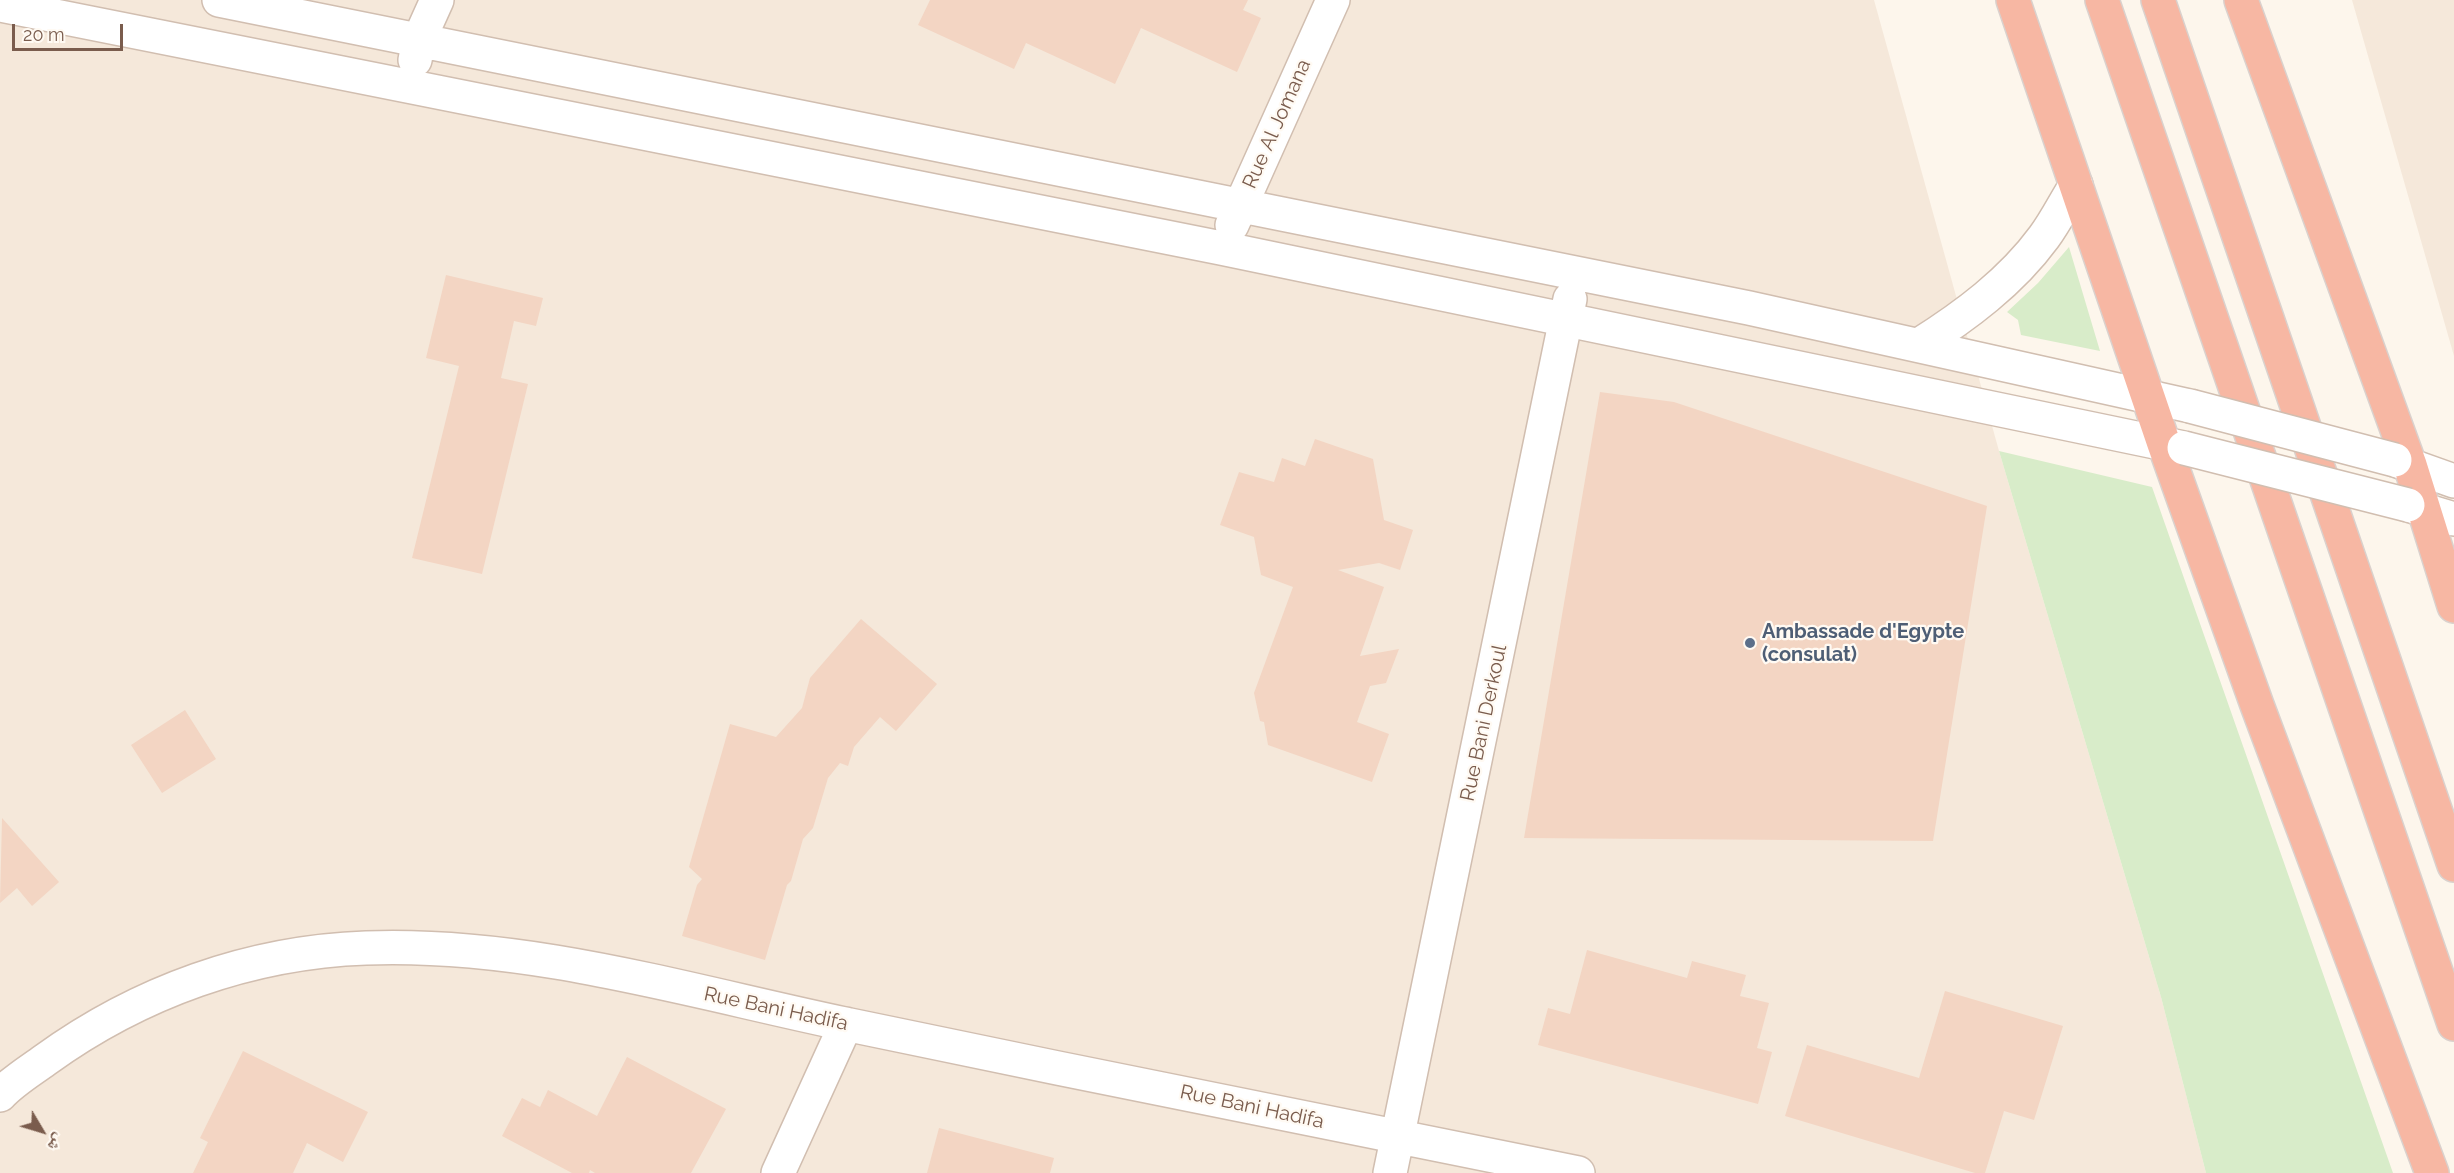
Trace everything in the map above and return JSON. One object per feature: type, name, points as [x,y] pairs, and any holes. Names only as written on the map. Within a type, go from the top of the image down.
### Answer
[{"type":"highway","points":[[2013,0],[2148,397],[2174,446],[2257,705],[2432,1173]]},
{"type":"highway","points":[[2102,0],[2454,1024]]},
{"type":"highway","points":[[2158,0],[2454,865]]},
{"type":"highway","points":[[2241,0],[2402,463],[2429,511],[2454,606]]},
{"type":"street","points":[[219,0],[1576,273],[1919,345],[2190,406],[2402,463],[2454,481]]},
{"type":"street","points":[[409,86],[419,40],[437,0]]},
{"type":"street","name":"Rue Al Jomana","points":[[1221,248],[1333,0]]},
{"type":"street","points":[[0,5],[1566,319],[2174,446],[2429,511]]},
{"type":"street","points":[[1919,345],[1957,320],[2004,282],[2044,237],[2076,185]]},
{"type":"street","name":"Rue Bani Derkoul","points":[[1390,1173],[1576,273]]},
{"type":"street","name":"Rue Bani Hadifa","points":[[0,1095],[83,1032],[181,984],[270,958],[366,948],[473,950],[600,971],[846,1024],[1578,1173]]},
{"type":"street","points":[[778,1173],[846,1024]]},
{"type":"shaded area","points":[[0,0],[1874,0],[1999,451],[2161,997],[2206,1173],[0,1173]]},
{"type":"shaded area","points":[[2352,0],[2454,0],[2454,356]]},
{"type":"green space","points":[[2069,247],[2100,351],[2021,335],[2018,320],[2007,312],[2038,283]]},
{"type":"green space","points":[[1999,451],[2152,487],[2393,1173],[2206,1173],[2161,997]]},
{"type":"building","points":[[930,0],[1248,0],[1243,10],[1261,18],[1237,72],[1141,28],[1115,84],[1026,43],[1014,69],[918,25]]},
{"type":"building","points":[[446,275],[543,298],[536,326],[514,321],[501,378],[528,384],[482,574],[412,558],[459,366],[426,358]]},
{"type":"building","name":"Ambassade d'Egypte (consulat)","points":[[1600,392],[1674,402],[1987,506],[1933,841],[1524,838]]},
{"type":"building","points":[[1315,439],[1373,459],[1384,520],[1413,530],[1400,570],[1379,563],[1338,570],[1384,587],[1360,656],[1399,649],[1386,683],[1370,686],[1357,722],[1389,734],[1372,782],[1268,745],[1264,722],[1260,721],[1254,693],[1293,587],[1261,575],[1254,537],[1220,525],[1239,472],[1274,482],[1282,458],[1305,466]]},
{"type":"building","points":[[861,619],[937,684],[896,731],[880,717],[854,747],[848,766],[840,763],[828,778],[813,828],[803,839],[791,881],[787,885],[765,960],[682,936],[697,885],[702,879],[689,867],[730,724],[776,737],[802,708],[810,678]]},
{"type":"building","points":[[185,710],[216,759],[162,793],[131,745]]},
{"type":"building","points":[[2,818],[59,882],[32,906],[17,888],[0,903]]},
{"type":"building","points":[[1587,950],[1687,978],[1692,961],[1746,975],[1740,996],[1769,1003],[1757,1048],[1772,1052],[1758,1104],[1538,1045],[1548,1008],[1570,1014]]},
{"type":"building","points":[[1945,991],[2063,1026],[2034,1120],[2004,1111],[1985,1173],[1975,1173],[1785,1116],[1807,1045],[1919,1078]]},
{"type":"building","points":[[243,1051],[368,1112],[343,1162],[307,1143],[293,1173],[193,1173],[208,1142],[200,1138]]},
{"type":"building","points":[[627,1057],[726,1109],[691,1173],[595,1173],[590,1170],[589,1173],[572,1173],[502,1136],[522,1098],[540,1107],[548,1090],[597,1116]]},
{"type":"building","points":[[939,1128],[1054,1158],[1050,1173],[927,1173]]},
{"type":"place","name":"Ambassade d'Egypte (consulat)","points":[[1750,643]]}]
